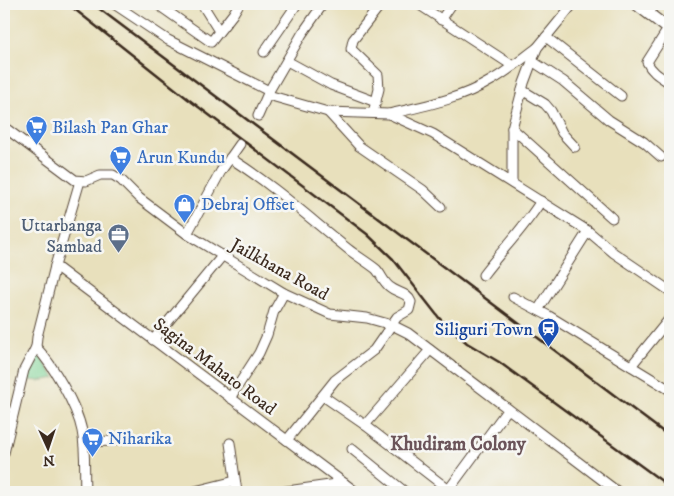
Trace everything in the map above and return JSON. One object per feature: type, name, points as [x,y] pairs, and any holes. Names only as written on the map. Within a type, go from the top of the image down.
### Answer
[{"type":"main road","points":[[636,4],[652,8],[669,30]]},
{"type":"street","points":[[114,4],[168,40],[269,93],[328,112],[388,114],[467,93],[492,80],[537,48],[573,4]]},
{"type":"street","points":[[157,4],[211,42],[239,4]]},
{"type":"street","points":[[202,4],[219,31]]},
{"type":"street","points":[[264,52],[297,4]]},
{"type":"street","points":[[258,116],[302,34],[323,4]]},
{"type":"street","points":[[373,113],[380,82],[378,75],[351,49],[353,40],[382,4]]},
{"type":"street","points":[[418,4],[513,66]]},
{"type":"street","points":[[441,20],[452,4]]},
{"type":"street","points":[[669,30],[647,62],[656,75],[670,83]]},
{"type":"street","points":[[546,37],[621,96]]},
{"type":"street","points":[[512,183],[512,128],[522,90],[537,48]]},
{"type":"street","points":[[287,61],[331,85],[376,102]]},
{"type":"street","points":[[532,61],[563,81],[610,120],[644,142],[661,157]]},
{"type":"street","points":[[522,90],[545,104],[562,133],[575,147]]},
{"type":"street","points":[[328,112],[359,146],[424,190],[441,208]]},
{"type":"street","points":[[388,114],[433,134],[541,201],[588,231],[614,253],[670,291]]},
{"type":"street","points":[[4,127],[71,177],[80,181],[55,266],[36,346],[24,370],[4,453]]},
{"type":"street","points":[[512,128],[612,218]]},
{"type":"street","points":[[187,234],[230,158],[240,144]]},
{"type":"street","points":[[230,158],[281,193],[348,249],[377,270],[389,286],[409,298],[411,306],[409,310],[397,317],[374,350],[335,380],[287,440]]},
{"type":"street","name":"Jailkhana Road","points":[[80,181],[100,175],[113,175],[121,180],[139,198],[187,234],[284,293],[330,314],[360,316],[392,325],[408,333],[618,492]]},
{"type":"street","points":[[483,275],[500,252],[529,221],[541,201]]},
{"type":"street","points":[[538,310],[588,231]]},
{"type":"street","points":[[153,340],[223,255]]},
{"type":"street","name":"Sagina Mahato Road","points":[[55,266],[356,492]]},
{"type":"street","points":[[230,398],[259,353],[274,311],[284,293]]},
{"type":"street","points":[[513,297],[538,310],[670,390]]},
{"type":"street","points":[[631,366],[670,318]]},
{"type":"street","points":[[36,346],[51,365],[80,422],[84,442],[84,492]]},
{"type":"street","points":[[365,425],[430,350]]},
{"type":"street","points":[[323,396],[365,425],[448,491],[508,409]]},
{"type":"street","points":[[84,442],[114,441]]},
{"type":"street","points":[[230,443],[237,492]]},
{"type":"street","points":[[352,449],[405,492]]},
{"type":"street","points":[[191,492],[235,481]]},
{"type":"street","points":[[280,492],[344,483]]},
{"type":"green space","points":[[37,355],[39,355],[55,378],[39,381],[24,379]]},
{"type":"railway","points":[[68,4],[188,99],[367,234],[393,259],[440,319],[467,343],[499,362],[670,487]]},
{"type":"railway","points":[[93,4],[670,437]]},
{"type":"place","name":"Bilash Pan Ghar","points":[[36,146]]},
{"type":"place","name":"Arun Kundu","points":[[121,176]]},
{"type":"place","name":"Debraj Offset","points":[[185,223]]},
{"type":"place","name":"Uttarbanga Sambad","points":[[118,254]]},
{"type":"place","name":"Siliguri Town","points":[[549,348]]},
{"type":"place","name":"Niharika","points":[[92,457]]},
{"type":"district","name":"Khudiram Colony","points":[[458,443]]}]
